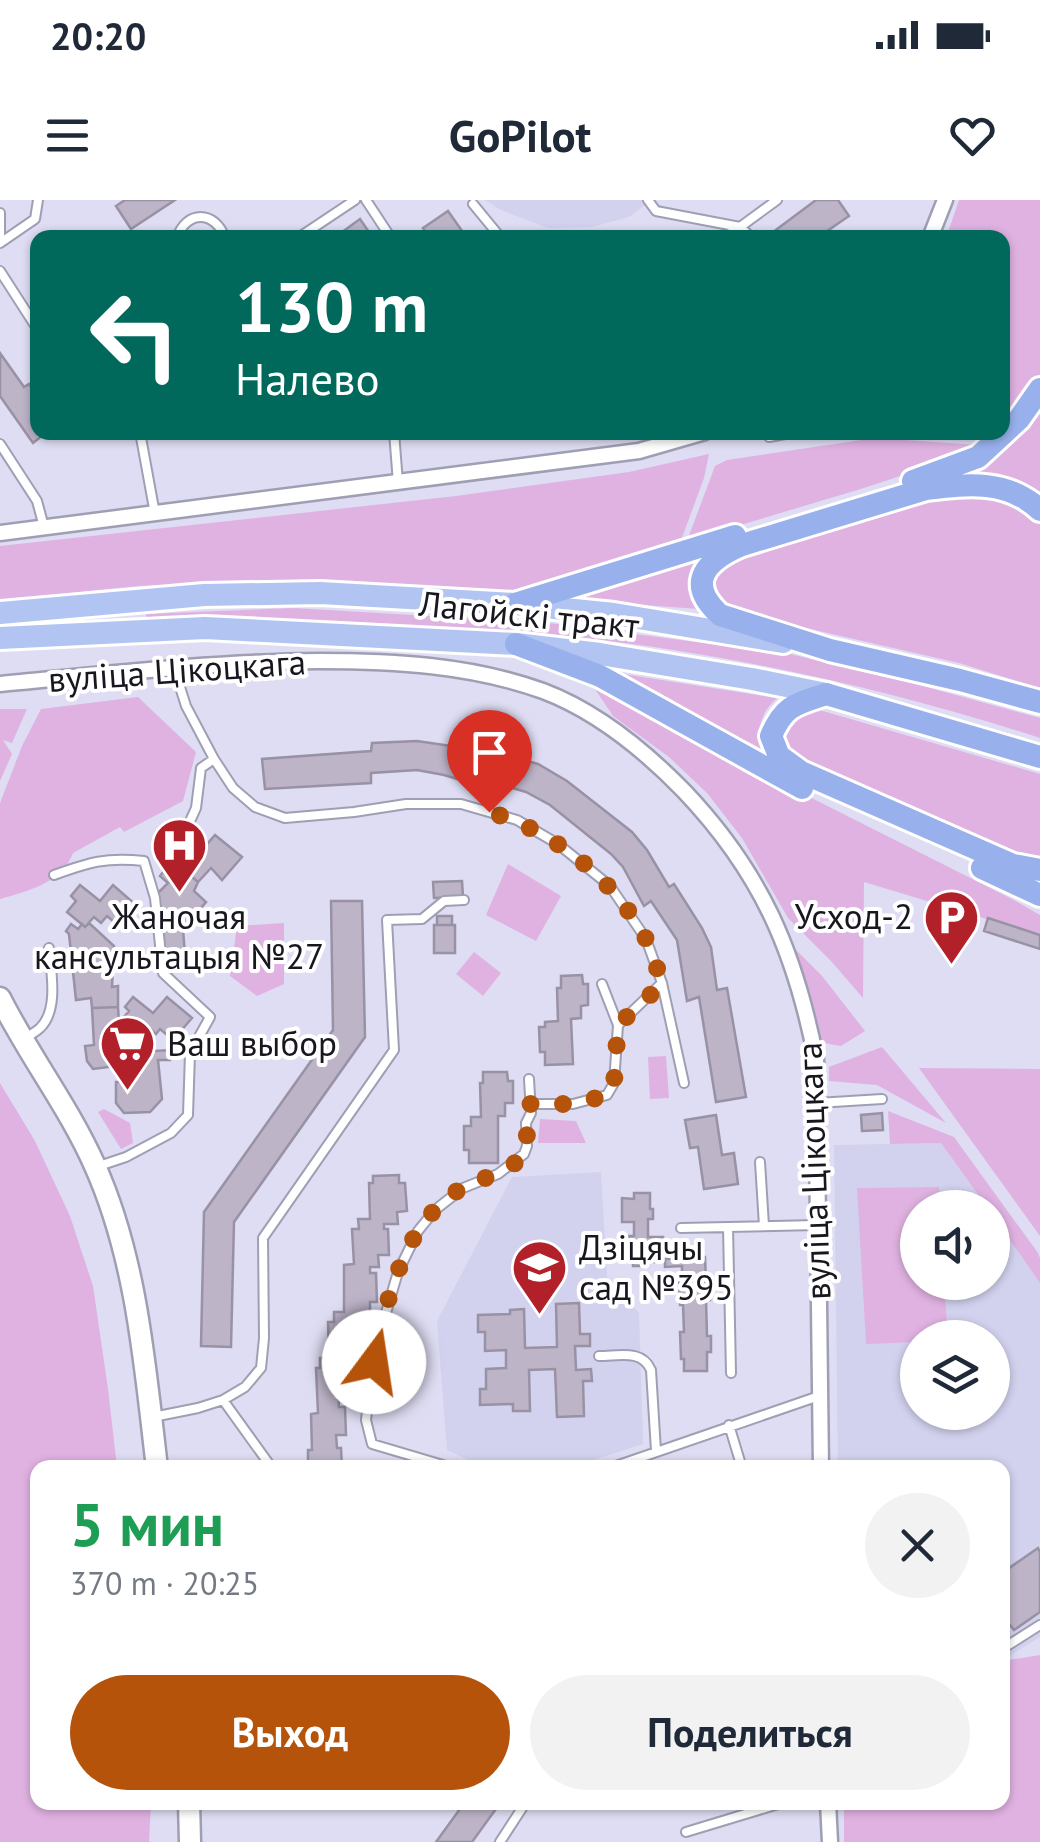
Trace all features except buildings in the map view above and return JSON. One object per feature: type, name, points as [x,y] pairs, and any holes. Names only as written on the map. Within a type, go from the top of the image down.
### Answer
[{"type":"highway","points":[[1010,427],[1040,389]]},
{"type":"highway","points":[[515,604],[940,472],[978,457],[996,440]]},
{"type":"highway","points":[[830,650],[720,616],[703,594],[702,578],[708,565],[720,554],[742,544],[926,489],[999,486],[1029,499],[1040,510]]},
{"type":"highway","points":[[516,644],[600,676],[796,785],[1040,895]]},
{"type":"highway","name":"Лагойскі тракт","points":[[830,650],[1040,702]]},
{"type":"highway","points":[[826,694],[794,704],[780,715],[771,736],[778,756],[802,772],[960,842],[1013,865],[1040,870]]},
{"type":"highway","name":"Лагойскі тракт","points":[[826,694],[1040,756]]},
{"type":"main road","name":"Лагойскі тракт","points":[[0,613],[204,595],[301,593],[515,604],[614,614],[830,650]]},
{"type":"main road","name":"Лагойскі тракт","points":[[0,638],[206,628],[516,644],[600,654],[826,694]]},
{"type":"main road","points":[[0,998],[96,1167],[109,1203],[128,1270],[157,1460]]},
{"type":"main road","points":[[189,1810],[190,1842]]},
{"type":"street","points":[[933,230],[945,200]]},
{"type":"street","points":[[0,533],[398,484],[638,451],[677,440]]},
{"type":"street","name":"вуліца Цікоцкага","points":[[0,684],[257,661],[380,661],[476,672],[545,692],[610,726],[664,770],[713,822],[758,889],[775,920],[806,1004],[816,1059],[818,1103],[821,1460]]},
{"type":"street","points":[[828,1810],[830,1842]]},
{"type":"lane","points":[[0,241],[34,219],[38,200]]},
{"type":"lane","points":[[310,230],[355,200]]},
{"type":"lane","points":[[366,200],[386,230]]},
{"type":"lane","points":[[648,200],[656,211],[742,230]]},
{"type":"lane","points":[[736,230],[777,200]]},
{"type":"lane","points":[[473,204],[494,230]]},
{"type":"lane","points":[[0,213],[0,241]]},
{"type":"lane","points":[[179,230],[186,222],[200,217],[215,222],[221,230]]},
{"type":"lane","points":[[0,272],[30,318]]},
{"type":"lane","points":[[141,440],[152,514]]},
{"type":"lane","points":[[395,440],[398,484]]},
{"type":"lane","points":[[0,444],[37,501],[44,526]]},
{"type":"lane","points":[[177,667],[186,706],[214,759],[233,788],[255,807],[285,818],[406,804],[461,804],[517,820],[558,844],[610,886],[646,939],[662,984],[684,1082]]},
{"type":"lane","points":[[186,830],[196,808],[201,768],[214,759]]},
{"type":"lane","points":[[54,876],[114,858],[144,862],[155,898],[163,973],[210,1018],[190,1054],[188,1115],[171,1133],[126,1157],[96,1167]]},
{"type":"lane","points":[[151,1417],[223,1400],[245,1388],[260,1368],[264,1338],[262,1238],[394,1050],[387,920],[422,919],[444,901],[464,900]]},
{"type":"lane","points":[[22,1040],[41,1027],[48,1016],[52,988],[50,948]]},
{"type":"lane","points":[[530,1104],[573,1104],[608,1095],[614,1083],[618,1025],[602,984]]},
{"type":"lane","points":[[618,1025],[662,984]]},
{"type":"lane","points":[[421,1460],[372,1444],[366,1420],[378,1340],[398,1272],[418,1231],[435,1210],[462,1188],[498,1174],[524,1154],[528,1146],[526,1123],[531,1113],[529,1079]]},
{"type":"lane","points":[[818,1103],[882,1099]]},
{"type":"lane","points":[[760,1162],[764,1226]]},
{"type":"lane","points":[[681,1228],[817,1225]]},
{"type":"lane","points":[[728,1227],[731,1373]]},
{"type":"lane","points":[[599,1356],[634,1355],[648,1363],[656,1451]]},
{"type":"lane","points":[[632,1460],[819,1396]]},
{"type":"lane","points":[[223,1400],[266,1460]]},
{"type":"lane","points":[[730,1425],[740,1460]]},
{"type":"lane","points":[[1010,1644],[1040,1625]]},
{"type":"lane","points":[[500,1842],[521,1810]]},
{"type":"lane","points":[[686,1832],[759,1810]]},
{"type":"shaded area","points":[[485,200],[652,200],[629,217],[592,227],[548,228]]},
{"type":"shaded area","points":[[959,200],[1040,200],[1040,379],[1010,420],[1010,230],[949,230]]},
{"type":"shaded area","points":[[1040,404],[1040,498],[970,477],[969,471],[1000,451]]},
{"type":"shaded area","points":[[862,440],[979,445],[982,440],[991,440],[979,450],[687,541],[715,466],[727,460]]},
{"type":"shaded area","points":[[709,454],[680,543],[543,588],[510,593],[275,581],[138,586],[0,600],[0,546],[456,496],[629,472]]},
{"type":"shaded area","points":[[1003,495],[1040,520],[1040,688],[959,663],[727,610],[714,589],[716,572],[742,554],[923,498]]},
{"type":"shaded area","points":[[702,555],[691,582],[699,609],[574,600]]},
{"type":"shaded area","points":[[294,608],[549,623],[790,654],[1040,718],[1040,738],[853,685],[663,648],[534,633],[437,627],[146,619],[146,614]]},
{"type":"shaded area","points":[[617,673],[777,698],[761,720],[760,748]]},
{"type":"shaded area","points":[[595,689],[1012,899],[1040,915],[1040,935],[864,882],[863,998],[788,918],[742,838],[707,793],[669,757],[613,716]]},
{"type":"shaded area","points":[[138,697],[196,752],[183,801],[124,832],[120,827],[73,853],[61,872],[43,884],[0,899],[0,803],[41,709]]},
{"type":"shaded area","points":[[0,709],[27,709],[12,743],[3,740],[12,754],[0,781]]},
{"type":"shaded area","points":[[816,709],[1040,774],[1040,857],[1021,856],[803,766],[788,748],[786,733],[795,720]]},
{"type":"shaded area","points":[[508,864],[561,896],[536,941],[486,915]]},
{"type":"shaded area","points":[[284,923],[284,984],[257,996],[230,976],[237,926]]},
{"type":"shaded area","points":[[791,945],[822,976],[865,1031],[841,1046],[818,1042]]},
{"type":"shaded area","points":[[474,952],[501,973],[483,996],[456,974]]},
{"type":"shaded area","points":[[882,1047],[946,1123],[877,1085],[829,1081],[829,1067]]},
{"type":"shaded area","points":[[666,1056],[669,1098],[650,1099],[648,1057]]},
{"type":"shaded area","points":[[919,1068],[1040,1069],[1040,1236]]},
{"type":"shaded area","points":[[0,1083],[35,1141],[70,1216],[93,1286],[116,1460],[30,1460],[30,1810],[151,1810],[149,1842],[0,1842]]},
{"type":"shaded area","points":[[104,1109],[130,1123],[133,1143],[121,1149],[98,1112]]},
{"type":"shaded area","points":[[888,1111],[954,1137],[992,1190],[975,1190],[941,1143],[890,1144]]},
{"type":"shaded area","points":[[540,1119],[576,1121],[586,1143],[538,1143]]},
{"type":"shaded area","points":[[941,1143],[975,1190],[900,1190],[900,1300],[1010,1300],[1010,1240],[1040,1283],[1040,1637],[1010,1656],[1010,1460],[838,1460],[834,1145]]},
{"type":"shaded area","name":"Дзіцячы сад №395","points":[[601,1172],[607,1277],[639,1313],[643,1444],[594,1460],[468,1460],[447,1450],[437,1321],[512,1177]]},
{"type":"shaded area","points":[[939,1187],[939,1190],[900,1190],[900,1300],[945,1300],[947,1320],[900,1320],[900,1343],[866,1344],[857,1188]]},
{"type":"shaded area","points":[[1010,1214],[1038,1253],[1040,1283],[1010,1240]]},
{"type":"shaded area","points":[[1040,1655],[1040,1842],[844,1842],[844,1810],[1010,1810],[1010,1660]]},
{"type":"place","name":"Жаночая кансультацыя №27","points":[[179,895]]},
{"type":"place","name":"Усход-2","points":[[952,966]]},
{"type":"place","name":"Ваш выбор","points":[[128,1093]]},
{"type":"place","name":"Дзіцячы сад №395","points":[[540,1317]]},
{"type":"route","points":[[374,1362],[398,1272],[418,1231],[435,1210],[462,1188],[498,1174],[524,1154],[528,1146],[526,1123],[530,1104],[573,1104],[608,1095],[614,1083],[618,1025],[662,984],[646,939],[610,886],[558,844],[517,820],[489,812]]}]
